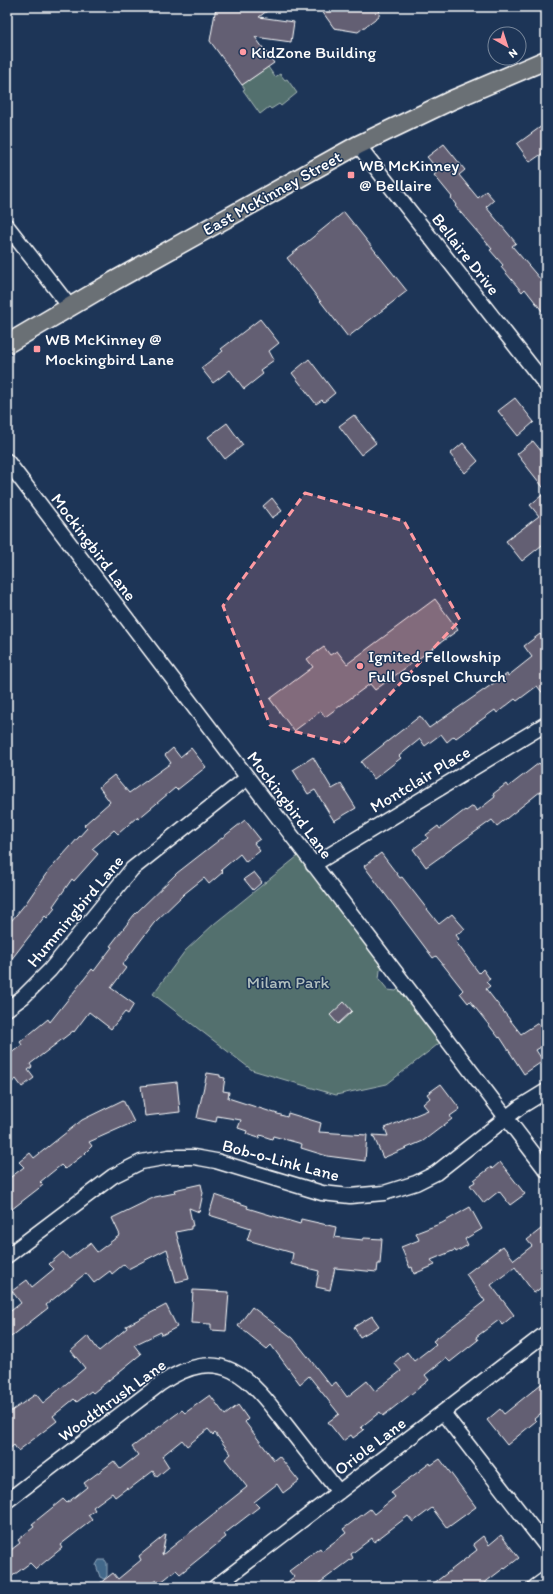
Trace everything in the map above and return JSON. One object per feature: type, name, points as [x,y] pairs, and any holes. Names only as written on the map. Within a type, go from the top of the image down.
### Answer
[{"type":"main road","name":"East McKinney Street","points":[[7,344],[358,145],[445,104],[546,60]]},
{"type":"street","name":"Bellaire Drive","points":[[358,145],[546,385]]},
{"type":"street","points":[[7,226],[70,307]]},
{"type":"street","name":"Mockingbird Lane","points":[[7,461],[546,1170]]},
{"type":"street","name":"Montclair Place","points":[[314,866],[546,724]]},
{"type":"street","name":"Hummingbird Lane","points":[[7,1009],[23,997],[50,970],[132,869],[248,778]]},
{"type":"street","name":"Bob-o-Link Lane","points":[[7,1256],[113,1176],[141,1162],[169,1157],[194,1157],[216,1161],[322,1193],[350,1196],[384,1193],[416,1183],[436,1173],[507,1117],[546,1091]]},
{"type":"street","name":"Oriole Lane","points":[[215,1587],[546,1334]]},
{"type":"street","name":"Woodthrush Lane","points":[[7,1501],[160,1384],[180,1371],[201,1366],[228,1369],[248,1379],[259,1390],[339,1492]]},
{"type":"street","points":[[443,1413],[546,1546]]},
{"type":"street","points":[[535,1587],[546,1579]]},
{"type":"highlighted area","points":[[305,493],[404,521],[460,620],[343,744],[270,725],[223,606]]},
{"type":"green space","points":[[268,67],[275,77],[280,74],[285,80],[287,79],[297,93],[281,106],[279,104],[271,109],[269,107],[260,114],[243,90],[245,89],[242,85]]},
{"type":"green space","name":"Milam Park","points":[[303,852],[389,963],[380,970],[379,979],[388,990],[396,991],[405,983],[446,1038],[387,1084],[336,1095],[252,1070],[153,994],[185,951],[214,924]]},
{"type":"water","points":[[99,1560],[105,1560],[107,1563],[107,1576],[104,1579],[100,1577],[96,1565]]},
{"type":"building","name":"KidZone Building","points":[[216,7],[272,7],[259,17],[294,22],[291,42],[255,37],[274,63],[242,85],[210,41]]},
{"type":"building","points":[[319,7],[380,7],[379,16],[358,32],[334,28]]},
{"type":"building","points":[[546,123],[546,151],[530,162],[517,144]]},
{"type":"building","points":[[444,144],[465,170],[459,175],[478,198],[486,191],[494,200],[486,207],[516,243],[512,246],[546,286],[546,316],[525,289],[522,292],[501,267],[503,265],[490,250],[492,249],[455,206],[456,205],[451,198],[452,197],[434,175],[439,171],[427,157]]},
{"type":"building","points":[[344,212],[407,291],[348,337],[287,258]]},
{"type":"building","points":[[260,319],[279,343],[269,351],[274,360],[260,370],[263,374],[244,389],[230,370],[213,383],[201,368],[223,351],[221,349]]},
{"type":"building","points":[[309,359],[335,393],[324,402],[322,400],[316,404],[292,373]]},
{"type":"building","points":[[515,398],[534,422],[518,436],[498,411]]},
{"type":"building","points":[[354,415],[376,443],[361,455],[339,426]]},
{"type":"building","points":[[227,423],[243,445],[225,459],[208,437]]},
{"type":"building","points":[[533,441],[546,457],[546,491],[517,454]]},
{"type":"building","points":[[463,443],[478,461],[465,473],[450,454]]},
{"type":"building","points":[[546,492],[546,542],[522,561],[506,541],[539,516],[530,505]]},
{"type":"building","points":[[272,498],[282,511],[272,518],[263,506]]},
{"type":"building","name":"Ignited Fellowship Full Gospel Church","points":[[435,599],[458,630],[375,690],[370,684],[325,717],[321,711],[294,731],[270,699],[313,667],[307,659],[324,647],[330,655],[337,651],[347,664]]},
{"type":"building","points":[[540,634],[546,641],[546,697],[537,686],[517,701],[515,699],[497,713],[495,710],[456,738],[454,736],[447,742],[441,734],[425,746],[420,739],[399,756],[401,758],[374,779],[361,762],[420,716],[429,728],[507,674],[508,676],[532,657],[524,646]]},
{"type":"building","points":[[173,748],[180,757],[191,748],[206,767],[177,790],[175,788],[138,819],[137,817],[118,834],[114,830],[92,849],[98,854],[74,881],[72,879],[53,906],[55,908],[47,918],[45,916],[7,965],[7,926],[26,903],[46,874],[87,828],[84,825],[110,802],[99,787],[114,775],[129,793],[171,763],[165,755]]},
{"type":"building","points":[[313,757],[332,789],[341,784],[356,808],[334,821],[315,790],[308,794],[293,770]]},
{"type":"building","points":[[539,763],[546,771],[546,787],[497,826],[492,820],[426,867],[413,849],[428,838],[426,835],[438,826],[440,829],[465,810],[466,811],[473,806],[477,811],[495,797],[493,794],[506,784],[508,787]]},
{"type":"building","points":[[245,820],[260,839],[254,843],[260,851],[246,862],[240,854],[221,870],[223,872],[209,884],[204,878],[184,894],[154,923],[122,965],[126,968],[111,988],[134,1004],[128,1014],[125,1012],[111,1029],[89,1012],[74,1032],[73,1031],[30,1064],[32,1067],[28,1070],[34,1078],[22,1087],[16,1079],[7,1086],[7,1056],[22,1045],[20,1042],[48,1019],[50,1022],[92,969],[94,971],[112,947],[110,946],[134,915],[177,873]]},
{"type":"building","points":[[381,853],[439,924],[452,914],[465,929],[456,935],[459,939],[456,942],[479,973],[483,969],[490,979],[486,982],[490,986],[486,989],[521,1034],[538,1023],[540,1025],[546,1020],[546,1044],[536,1050],[543,1061],[524,1074],[500,1037],[499,1038],[470,1001],[468,1003],[460,993],[463,990],[436,956],[433,958],[364,866]]},
{"type":"building","points":[[254,872],[262,882],[253,890],[244,879]]},
{"type":"building","points":[[344,1002],[352,1011],[338,1024],[330,1015]]},
{"type":"building","points":[[207,1073],[220,1075],[220,1077],[225,1078],[223,1091],[229,1092],[228,1098],[287,1117],[288,1113],[321,1123],[319,1132],[367,1135],[365,1161],[327,1156],[301,1148],[302,1144],[273,1136],[272,1139],[260,1135],[259,1138],[246,1134],[247,1131],[238,1128],[241,1120],[217,1116],[216,1122],[197,1118]]},
{"type":"building","points":[[177,1082],[180,1112],[145,1116],[141,1086]]},
{"type":"building","points":[[441,1084],[460,1109],[450,1116],[452,1119],[423,1141],[383,1158],[373,1135],[388,1136],[385,1128],[428,1110],[423,1104],[430,1098],[427,1094]]},
{"type":"building","points":[[123,1100],[134,1122],[89,1142],[92,1146],[83,1155],[65,1169],[61,1165],[40,1182],[43,1185],[7,1213],[7,1180],[24,1167],[19,1162],[30,1153],[34,1158],[82,1120]]},
{"type":"building","points":[[500,1162],[525,1194],[510,1205],[499,1191],[484,1203],[470,1185],[475,1182],[474,1180],[491,1167],[492,1169]]},
{"type":"building","points":[[201,1184],[203,1193],[199,1212],[189,1208],[193,1226],[191,1226],[191,1229],[176,1232],[189,1279],[176,1282],[167,1249],[128,1269],[124,1264],[112,1274],[110,1271],[94,1283],[86,1273],[46,1305],[48,1308],[7,1340],[7,1314],[21,1303],[12,1291],[27,1280],[32,1287],[54,1269],[49,1264],[63,1252],[69,1259],[90,1243],[97,1252],[120,1235],[112,1218],[155,1197],[175,1193],[174,1190]]},
{"type":"building","points":[[215,1195],[248,1206],[247,1208],[300,1224],[301,1219],[336,1227],[334,1237],[363,1240],[364,1238],[382,1239],[380,1264],[378,1264],[377,1272],[335,1268],[330,1290],[316,1287],[319,1271],[291,1264],[293,1253],[247,1240],[251,1228],[209,1215]]},
{"type":"building","points":[[470,1207],[482,1229],[465,1239],[468,1245],[456,1252],[455,1250],[431,1260],[435,1265],[414,1274],[412,1267],[410,1268],[401,1247],[419,1240],[416,1233],[442,1223]]},
{"type":"building","points":[[546,1225],[546,1284],[534,1293],[515,1267],[491,1285],[514,1315],[502,1325],[499,1320],[476,1337],[478,1340],[450,1362],[446,1358],[425,1375],[429,1380],[383,1416],[380,1412],[361,1427],[364,1430],[353,1438],[351,1435],[343,1441],[328,1422],[339,1414],[309,1376],[300,1384],[271,1345],[267,1349],[238,1326],[252,1307],[293,1338],[331,1386],[336,1382],[347,1397],[367,1381],[375,1391],[401,1371],[394,1363],[407,1352],[414,1361],[436,1344],[433,1341],[485,1301],[466,1274],[503,1246],[514,1260],[532,1246],[527,1240]]},
{"type":"building","points":[[193,1290],[229,1292],[226,1331],[211,1330],[211,1324],[191,1323]]},
{"type":"building","points":[[166,1305],[177,1327],[162,1335],[161,1332],[134,1345],[141,1354],[93,1393],[91,1391],[77,1402],[74,1399],[53,1416],[57,1421],[18,1451],[14,1445],[7,1451],[7,1414],[36,1394],[43,1403],[85,1368],[71,1351],[88,1336],[99,1351],[127,1328],[126,1326]]},
{"type":"building","points":[[372,1316],[379,1326],[360,1337],[354,1327]]},
{"type":"building","points":[[546,1380],[546,1409],[534,1419],[536,1421],[507,1445],[487,1420],[500,1409],[504,1414]]},
{"type":"building","points":[[210,1395],[225,1415],[238,1405],[248,1419],[245,1422],[274,1460],[279,1456],[299,1481],[283,1493],[277,1484],[254,1502],[259,1507],[224,1534],[226,1537],[180,1574],[176,1570],[160,1583],[157,1580],[148,1587],[95,1587],[113,1573],[118,1579],[141,1560],[139,1556],[166,1534],[162,1555],[247,1487],[225,1459],[231,1454],[215,1433],[213,1435],[208,1429],[187,1446],[182,1440],[162,1456],[169,1467],[157,1477],[153,1471],[128,1490],[127,1488],[115,1497],[112,1493],[93,1507],[95,1510],[88,1515],[92,1520],[60,1545],[62,1548],[36,1569],[30,1563],[7,1580],[7,1553],[20,1543],[18,1540],[34,1527],[32,1524],[63,1499],[67,1503],[87,1487],[84,1483],[114,1461],[120,1469],[138,1455],[132,1447],[182,1410],[185,1413]]},
{"type":"building","points":[[440,1459],[476,1507],[447,1528],[432,1508],[413,1522],[408,1516],[374,1542],[372,1538],[351,1554],[353,1558],[314,1587],[281,1587],[294,1577],[289,1571],[320,1548],[322,1551],[346,1533],[343,1529],[370,1509],[374,1514],[395,1497],[391,1492],[430,1463],[431,1465]]},
{"type":"building","points":[[501,1535],[519,1558],[505,1569],[504,1568],[479,1587],[429,1587],[477,1550],[473,1544],[483,1536],[489,1545]]},
{"type":"place","name":"KidZone Building","points":[[243,52]]},
{"type":"place","name":"WB McKinney @ Bellaire","points":[[351,175]]},
{"type":"place","name":"WB McKinney @ Mockingbird Lane","points":[[37,349]]},
{"type":"place","name":"Ignited Fellowship Full Gospel Church","points":[[360,666]]}]
